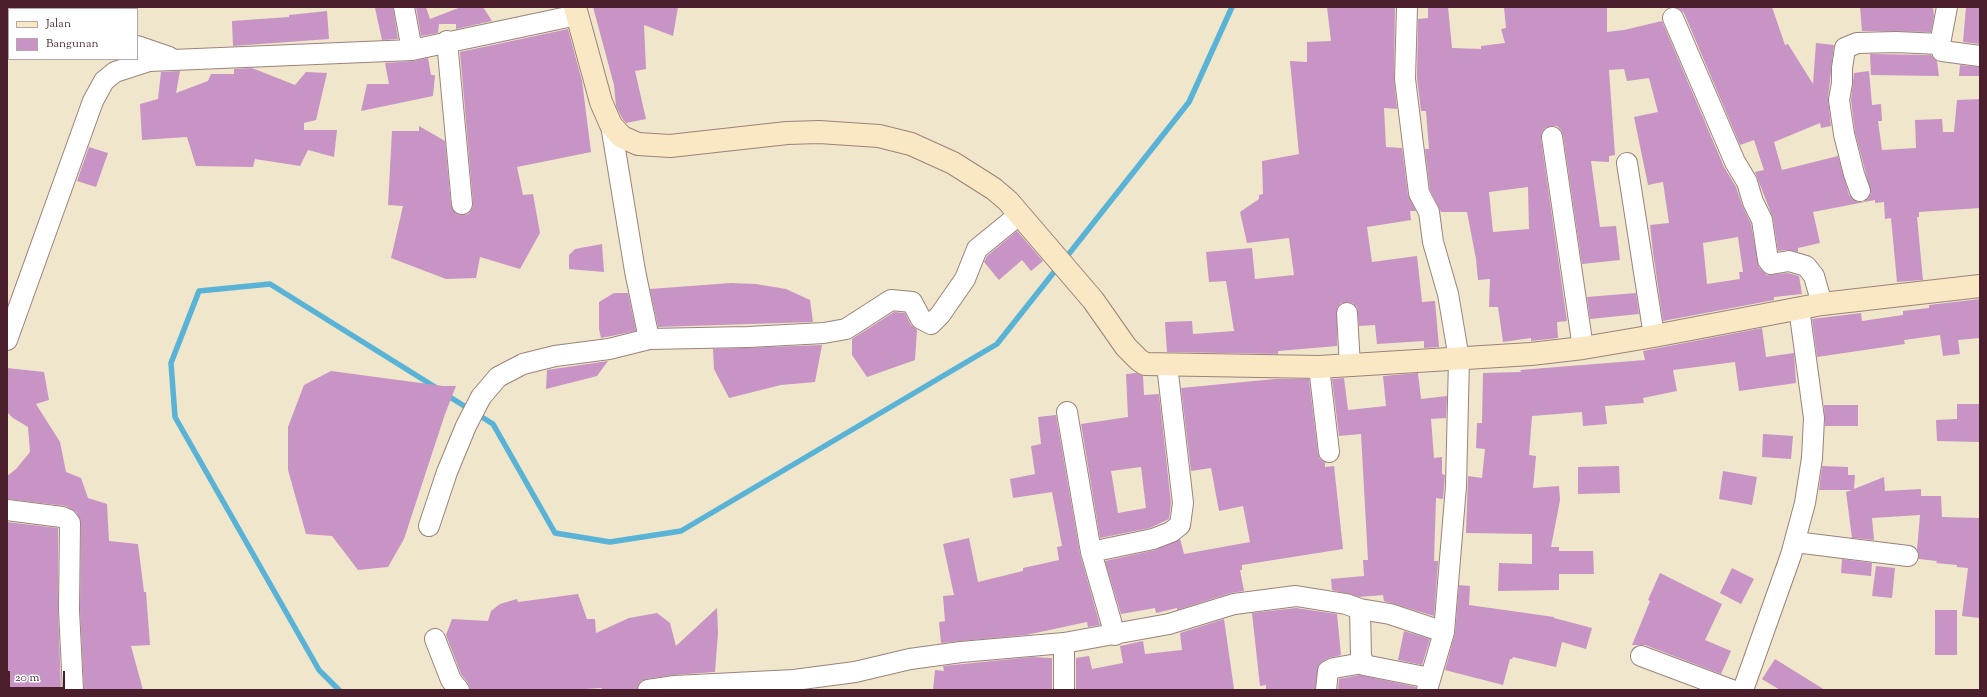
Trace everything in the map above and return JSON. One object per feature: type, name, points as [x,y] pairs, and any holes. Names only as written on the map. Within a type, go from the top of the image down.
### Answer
[{"type":"street","points":[[404,7],[412,50]]},
{"type":"street","points":[[1326,690],[1328,671],[1334,668],[1363,663],[1364,665],[1429,684],[1444,632],[1456,486],[1459,359],[1448,294],[1433,242],[1429,212],[1419,193],[1405,79],[1407,7]]},
{"type":"street","points":[[1947,7],[1940,44],[1942,51],[1980,56]]},
{"type":"street","points":[[7,340],[99,88],[109,76],[126,67],[149,61],[412,50],[576,11],[601,102],[611,125],[635,271],[649,338]]},
{"type":"street","points":[[1673,18],[1735,162],[1747,182],[1753,202],[1762,220],[1768,260],[1771,264],[1789,261],[1806,266],[1814,276],[1822,304]]},
{"type":"street","points":[[447,41],[462,204]]},
{"type":"street","points":[[1860,191],[1845,138],[1839,100],[1845,48],[1857,43],[1896,42],[1940,44]]},
{"type":"street","points":[[138,46],[175,60]]},
{"type":"street","points":[[611,125],[622,137],[630,141],[654,146],[677,145],[787,133],[819,132],[879,136],[911,144],[953,163],[994,189],[1020,214],[1093,300],[1139,360],[1145,364],[1350,366],[1531,354],[1583,348],[1654,336],[1822,304],[1980,286]]},
{"type":"street","points":[[1552,137],[1583,348]]},
{"type":"street","points":[[1627,163],[1654,336]]},
{"type":"street","points":[[429,526],[447,472],[466,426],[481,397],[490,385],[506,372],[523,364],[555,356],[610,348],[649,338],[748,337],[846,330],[891,300],[912,302],[921,320],[931,324],[940,315],[965,279],[977,249],[1020,214]]},
{"type":"street","points":[[1743,690],[1795,542],[1805,504],[1812,458],[1814,418],[1799,308]]},
{"type":"street","points":[[1347,313],[1350,366]]},
{"type":"street","points":[[1091,552],[1153,539],[1171,532],[1180,525],[1183,503],[1167,365]]},
{"type":"street","points":[[1319,366],[1329,452]]},
{"type":"street","points":[[1067,412],[1091,552],[1115,635]]},
{"type":"street","points":[[7,510],[62,517],[67,519],[70,523],[69,610],[73,690]]},
{"type":"street","points":[[1795,542],[1908,556]]},
{"type":"street","points":[[648,690],[696,684],[758,686],[854,672],[910,659],[961,652],[1064,643],[1115,635],[1169,624],[1234,604],[1267,598],[1296,596],[1346,604],[1390,614],[1444,632]]},
{"type":"street","points":[[1360,608],[1361,653],[1363,663]]},
{"type":"street","points":[[435,639],[451,680],[459,690]]},
{"type":"street","points":[[1064,643],[1064,690]]},
{"type":"street","points":[[1641,656],[1732,690]]},
{"type":"building","points":[[393,7],[398,39],[382,40],[375,8]]},
{"type":"building","points":[[416,7],[426,7],[430,19],[461,7],[483,7],[492,21],[456,29],[456,24],[439,24],[438,33],[421,36]]},
{"type":"building","points":[[593,7],[678,7],[673,36],[644,25],[646,69],[635,71],[646,119],[626,123],[616,106],[614,85]]},
{"type":"building","points":[[1327,7],[1395,7],[1394,79],[1397,109],[1384,108],[1386,147],[1402,148],[1408,195],[1416,211],[1410,211],[1411,220],[1367,227],[1372,262],[1417,256],[1422,302],[1435,301],[1439,347],[1424,348],[1424,341],[1377,344],[1375,325],[1359,326],[1357,307],[1352,303],[1347,302],[1341,303],[1337,308],[1337,346],[1278,351],[1278,354],[1167,352],[1165,322],[1192,321],[1193,334],[1234,331],[1226,281],[1209,282],[1206,252],[1252,248],[1255,279],[1294,275],[1289,238],[1247,243],[1240,212],[1259,199],[1259,195],[1263,194],[1262,161],[1299,154],[1290,61],[1307,62],[1307,42],[1331,41]]},
{"type":"building","points":[[1428,7],[1448,7],[1452,48],[1481,49],[1481,46],[1505,43],[1501,29],[1506,28],[1504,7],[1607,7],[1607,32],[1624,30],[1662,21],[1724,167],[1736,187],[1742,205],[1751,224],[1759,267],[1767,275],[1788,273],[1799,276],[1802,294],[1774,297],[1774,300],[1663,321],[1650,225],[1669,223],[1663,182],[1648,185],[1634,117],[1658,112],[1649,78],[1627,81],[1624,69],[1609,70],[1615,155],[1609,156],[1609,162],[1591,161],[1600,227],[1616,226],[1620,260],[1582,264],[1563,135],[1557,126],[1545,128],[1542,132],[1541,139],[1567,321],[1557,322],[1558,338],[1531,341],[1531,338],[1503,342],[1498,307],[1489,307],[1490,279],[1478,280],[1476,259],[1467,212],[1441,212],[1430,190],[1425,149],[1429,149],[1426,111],[1421,111],[1417,78],[1418,19],[1428,18]],"holes":[[[1528,187],[1529,229],[1493,232],[1489,192]],[[1738,237],[1743,272],[1739,272],[1740,279],[1707,284],[1703,243]]]},
{"type":"building","points":[[1677,7],[1772,7],[1785,45],[1788,44],[1813,84],[1816,43],[1834,45],[1828,98],[1831,126],[1821,128],[1820,123],[1774,142],[1782,170],[1838,156],[1849,195],[1852,199],[1858,202],[1864,202],[1869,198],[1871,193],[1855,132],[1851,100],[1854,73],[1869,71],[1872,105],[1881,104],[1882,121],[1878,121],[1882,150],[1916,148],[1915,120],[1942,119],[1943,132],[1954,132],[1957,100],[1980,99],[1980,208],[1919,212],[1919,217],[1917,217],[1923,280],[1897,282],[1891,218],[1885,219],[1884,202],[1875,203],[1875,200],[1813,212],[1820,243],[1798,248],[1798,252],[1787,250],[1778,251],[1773,218],[1755,172],[1764,170],[1754,140],[1740,145],[1684,13]]},
{"type":"building","points":[[1860,7],[1933,7],[1934,16],[1931,32],[1862,31]]},
{"type":"building","points":[[1966,7],[1980,7],[1980,44],[1963,42]]},
{"type":"building","points":[[327,11],[329,39],[233,46],[232,21],[289,17],[289,15]]},
{"type":"building","points":[[568,29],[582,81],[591,152],[517,167],[523,195],[533,194],[540,233],[520,269],[480,257],[476,278],[446,279],[391,258],[403,206],[388,205],[392,131],[419,131],[419,126],[445,141],[451,205],[457,214],[468,214],[472,209],[473,203],[460,52]]},
{"type":"building","points":[[1870,54],[1931,55],[1937,61],[1939,76],[1871,75]]},
{"type":"building","points":[[428,58],[431,75],[435,75],[433,96],[361,111],[367,84],[389,84],[385,63],[413,61]]},
{"type":"building","points":[[1960,65],[1980,67],[1980,76],[1959,76]]},
{"type":"building","points":[[252,68],[295,85],[306,72],[327,73],[316,120],[304,123],[304,130],[337,130],[334,157],[308,150],[300,166],[255,159],[253,167],[196,166],[187,137],[142,140],[140,104],[158,99],[161,72],[180,71],[176,93],[208,81],[211,74],[234,74],[234,69]]},
{"type":"building","points":[[89,147],[108,153],[96,187],[77,181]]},
{"type":"building","points":[[1017,231],[1043,261],[1031,271],[1022,260],[999,280],[984,262],[987,256]]},
{"type":"building","points":[[602,244],[604,272],[569,269],[569,255],[575,249]]},
{"type":"building","points":[[731,283],[756,284],[786,289],[810,300],[813,322],[658,327],[650,289]]},
{"type":"building","points":[[614,293],[628,293],[636,331],[601,338],[599,329],[599,302]]},
{"type":"building","points":[[1636,293],[1639,314],[1590,319],[1587,297]]},
{"type":"building","points":[[1980,299],[1980,338],[1958,340],[1960,354],[1943,356],[1940,335],[1904,340],[1905,344],[1817,357],[1812,319],[1861,313],[1862,321],[1903,315],[1903,311],[1929,308],[1929,305]]},
{"type":"building","points":[[894,312],[905,313],[911,325],[917,330],[915,360],[867,377],[852,355],[852,339]]},
{"type":"building","points":[[1762,328],[1766,357],[1794,353],[1796,383],[1739,391],[1735,362],[1673,370],[1677,391],[1643,398],[1644,403],[1605,406],[1607,424],[1583,426],[1582,412],[1532,416],[1529,455],[1536,456],[1533,488],[1559,486],[1560,500],[1551,547],[1559,547],[1559,551],[1593,551],[1594,574],[1559,574],[1559,590],[1498,591],[1499,563],[1532,564],[1532,534],[1466,533],[1468,476],[1482,478],[1485,449],[1476,448],[1477,423],[1482,423],[1483,373],[1521,372],[1520,370],[1645,360],[1643,351]]},
{"type":"building","points":[[822,345],[815,382],[781,385],[729,398],[714,369],[713,349]]},
{"type":"building","points":[[608,361],[597,376],[546,389],[547,370]]},
{"type":"building","points":[[7,368],[44,372],[49,400],[36,404],[60,442],[66,472],[81,478],[88,498],[107,504],[109,541],[138,544],[144,592],[146,592],[150,645],[131,646],[143,690],[84,690],[80,610],[81,523],[76,512],[66,506],[7,499],[7,476],[16,469],[30,452],[28,427],[13,418],[7,412]]},
{"type":"building","points":[[331,371],[443,386],[456,386],[445,414],[404,539],[388,567],[358,570],[332,536],[306,534],[288,470],[288,427],[304,385]]},
{"type":"building","points":[[1136,373],[1143,376],[1144,395],[1159,394],[1171,503],[1169,519],[1150,528],[1100,538],[1081,424],[1128,417],[1126,374]],"holes":[[[1141,467],[1146,508],[1118,513],[1111,471]]]},
{"type":"building","points":[[1418,373],[1421,399],[1447,396],[1446,418],[1431,419],[1434,458],[1442,457],[1442,474],[1445,475],[1443,499],[1436,498],[1434,561],[1438,561],[1438,563],[1434,616],[1384,601],[1383,595],[1359,597],[1332,590],[1331,579],[1364,576],[1363,560],[1368,560],[1361,434],[1339,436],[1332,379],[1344,378],[1348,410],[1386,406],[1383,376]]},
{"type":"building","points":[[1275,379],[1309,379],[1318,454],[1320,459],[1325,463],[1325,467],[1334,466],[1343,549],[1242,565],[1242,570],[1240,570],[1244,591],[1231,593],[1177,610],[1177,608],[1156,613],[1155,608],[1121,614],[1105,561],[1155,550],[1180,539],[1184,554],[1250,542],[1243,506],[1219,511],[1211,468],[1191,471],[1181,388]]},
{"type":"building","points":[[1957,404],[1980,404],[1980,442],[1937,441],[1936,420],[1957,419]]},
{"type":"building","points":[[1824,405],[1858,405],[1858,426],[1825,426]]},
{"type":"building","points":[[1056,415],[1080,554],[1100,625],[1088,627],[1087,622],[1026,635],[941,643],[939,622],[945,621],[943,596],[954,595],[943,544],[969,538],[978,582],[1023,571],[1023,568],[1059,560],[1057,547],[1062,546],[1052,492],[1013,498],[1010,479],[1035,474],[1031,446],[1041,444],[1038,417]]},
{"type":"building","points":[[1763,434],[1793,436],[1791,459],[1762,457]]},
{"type":"building","points":[[1619,466],[1620,493],[1578,494],[1578,467]]},
{"type":"building","points":[[1822,466],[1848,467],[1848,475],[1855,475],[1854,489],[1884,477],[1885,491],[1921,489],[1921,496],[1941,496],[1942,517],[1980,518],[1980,618],[1962,616],[1968,568],[1957,567],[1957,565],[1936,563],[1937,561],[1919,559],[1917,550],[1920,515],[1872,518],[1874,540],[1852,538],[1846,492],[1852,490],[1819,490]]},
{"type":"building","points":[[1723,471],[1757,477],[1752,505],[1719,499]]},
{"type":"building","points":[[7,522],[58,528],[58,611],[61,690],[7,690]]},
{"type":"building","points":[[1842,559],[1872,563],[1871,576],[1841,573]]},
{"type":"building","points":[[1876,566],[1895,568],[1892,598],[1872,596]]},
{"type":"building","points":[[1732,568],[1754,579],[1741,604],[1720,593]]},
{"type":"building","points":[[1660,573],[1722,604],[1705,640],[1731,651],[1721,674],[1645,645],[1632,645],[1650,601],[1648,600]]},
{"type":"building","points":[[1459,585],[1470,586],[1469,605],[1554,617],[1592,628],[1586,649],[1562,642],[1556,667],[1513,657],[1510,659],[1503,685],[1445,670],[1455,633]]},
{"type":"building","points":[[578,594],[587,619],[595,619],[596,633],[629,618],[657,613],[670,623],[676,646],[717,608],[718,633],[715,672],[646,679],[641,681],[637,690],[601,690],[602,688],[570,690],[470,690],[468,683],[461,674],[446,635],[452,619],[488,621],[491,611],[500,604],[517,599],[518,602]]},
{"type":"building","points":[[1296,608],[1337,614],[1341,655],[1329,658],[1319,664],[1315,690],[1266,690],[1266,685],[1260,686],[1252,613]]},
{"type":"building","points":[[1935,610],[1957,610],[1957,655],[1935,655]]},
{"type":"building","points":[[1224,619],[1234,689],[1076,690],[1076,658],[1089,656],[1092,669],[1123,663],[1120,646],[1143,641],[1145,654],[1182,650],[1180,633]]},
{"type":"building","points":[[1404,631],[1430,639],[1422,665],[1398,660]]},
{"type":"building","points":[[1032,657],[1052,658],[1052,690],[933,690],[935,670],[944,671],[943,666]]},
{"type":"building","points":[[1775,659],[1825,690],[1780,690],[1762,679]]},
{"type":"building","points":[[1360,675],[1416,687],[1416,690],[1338,690],[1339,679]]},
{"type":"waterway","points":[[1064,260],[1189,102],[1232,7]]},
{"type":"waterway","points":[[445,394],[493,424],[555,533],[610,542],[681,531],[997,344],[1058,267]]},
{"type":"waterway","points":[[339,690],[319,670],[175,417],[171,363],[199,291],[270,284],[435,387]]}]
